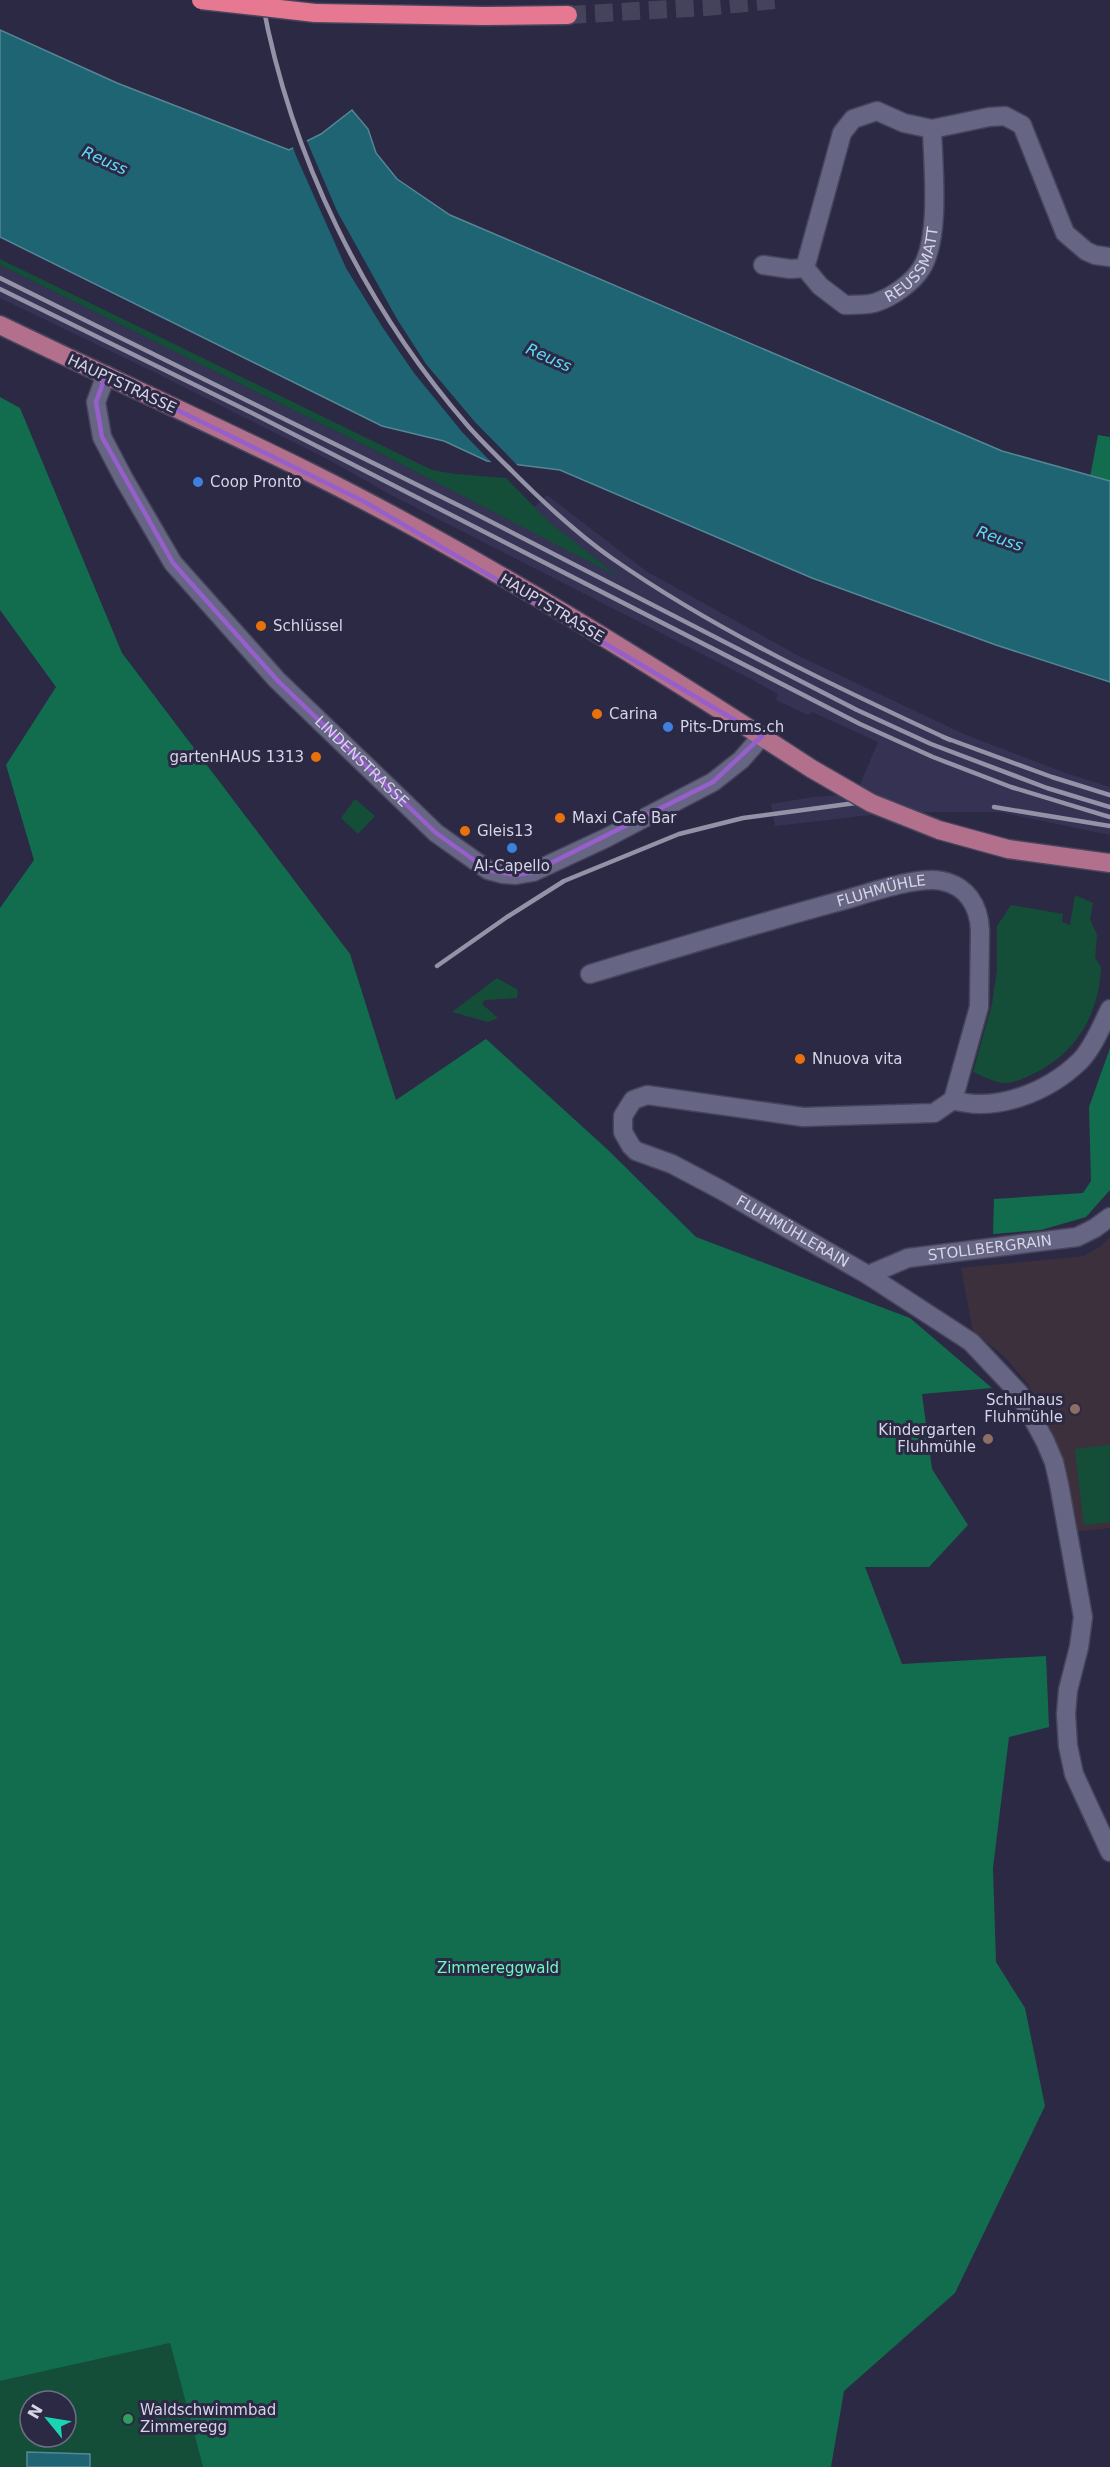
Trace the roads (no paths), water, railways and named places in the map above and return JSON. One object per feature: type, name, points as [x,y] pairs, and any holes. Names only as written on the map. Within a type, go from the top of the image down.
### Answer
[{"type":"highway","points":[[201,0],[315,13],[568,15]]},
{"type":"main road","name":"HAUPTSTRASSE","points":[[0,325],[311,474],[442,543],[659,671],[862,798],[935,829],[1008,849],[1109,863]]},
{"type":"street","points":[[763,265],[790,269],[805,268],[842,134],[853,119],[877,111],[904,123],[932,129],[989,117],[1005,116],[1022,125],[1065,233],[1086,251],[1110,257]]},
{"type":"street","name":"REUSSMATT","points":[[805,268],[820,286],[845,305],[876,303],[901,289],[921,269],[930,244],[933,213],[932,129]]},
{"type":"street","name":"LINDENSTRASSE","points":[[106,375],[96,402],[102,437],[173,562],[277,680],[436,833],[488,870],[516,875],[533,872],[606,838],[713,782],[741,760],[762,736]]},
{"type":"street","name":"FLUHMÜHLE","points":[[590,974],[775,918],[890,887],[928,880],[949,882],[966,893],[972,901],[977,910],[980,930],[979,1007],[953,1100]]},
{"type":"street","points":[[953,1100],[988,1105],[1030,1093],[1055,1080],[1081,1060],[1110,1009]]},
{"type":"street","name":"FLUHMÜHLERAIN","points":[[953,1100],[934,1113],[802,1117],[647,1095],[633,1100],[627,1109],[623,1116],[623,1132],[636,1151],[672,1164],[721,1190],[868,1275],[971,1342],[1019,1393],[1054,1462],[1083,1617],[1079,1647],[1068,1690],[1066,1714],[1068,1746],[1074,1774],[1110,1852]]},
{"type":"street","name":"STOLLBERGRAIN","points":[[868,1275],[908,1258],[1077,1237],[1095,1228],[1110,1216]]},
{"type":"water","name":"Reuss","points":[[0,30],[117,83],[289,150],[321,134],[352,110],[368,129],[376,153],[397,179],[450,215],[1002,451],[1110,481],[1110,682],[996,645],[812,578],[560,470],[487,461],[444,441],[382,426],[0,237]]},
{"type":"water","points":[[27,2452],[90,2454],[90,2467],[27,2467]]},
{"type":"tunnel","points":[[568,15],[706,7],[775,0]]},
{"type":"railway","points":[[262,0],[275,58],[292,116],[337,227],[396,331],[430,380],[473,432],[574,529],[653,586],[777,657],[950,740]]},
{"type":"railway","points":[[0,278],[468,510],[857,710],[931,744],[1047,788],[1110,807]]},
{"type":"railway","points":[[0,289],[250,412],[860,724],[933,757],[1011,787],[1110,817]]},
{"type":"railway","points":[[943,737],[1052,777],[1110,795]]},
{"type":"railway","points":[[437,966],[564,881],[679,834],[743,818],[863,802]]},
{"type":"railway","points":[[994,807],[1110,826]]},
{"type":"place","name":"Coop Pronto","points":[[198,482]]},
{"type":"place","name":"Schlüssel","points":[[261,626]]},
{"type":"place","name":"Carina","points":[[597,714]]},
{"type":"place","name":"Pits-Drums.ch","points":[[668,727]]},
{"type":"place","name":"gartenHAUS 1313","points":[[316,757]]},
{"type":"place","name":"Maxi Cafe Bar","points":[[560,818]]},
{"type":"place","name":"Gleis13","points":[[465,831]]},
{"type":"place","name":"Al-Capello","points":[[512,848]]},
{"type":"place","name":"Nnuova vita","points":[[800,1059]]},
{"type":"place","name":"Schulhaus Fluhmühle","points":[[1075,1409]]},
{"type":"place","name":"Kindergarten Fluhmühle","points":[[988,1439]]},
{"type":"place","name":"Waldschwimmbad Zimmeregg","points":[[128,2419]]},
{"type":"park label","name":"Zimmereggwald","points":[[498,1968]]}]
